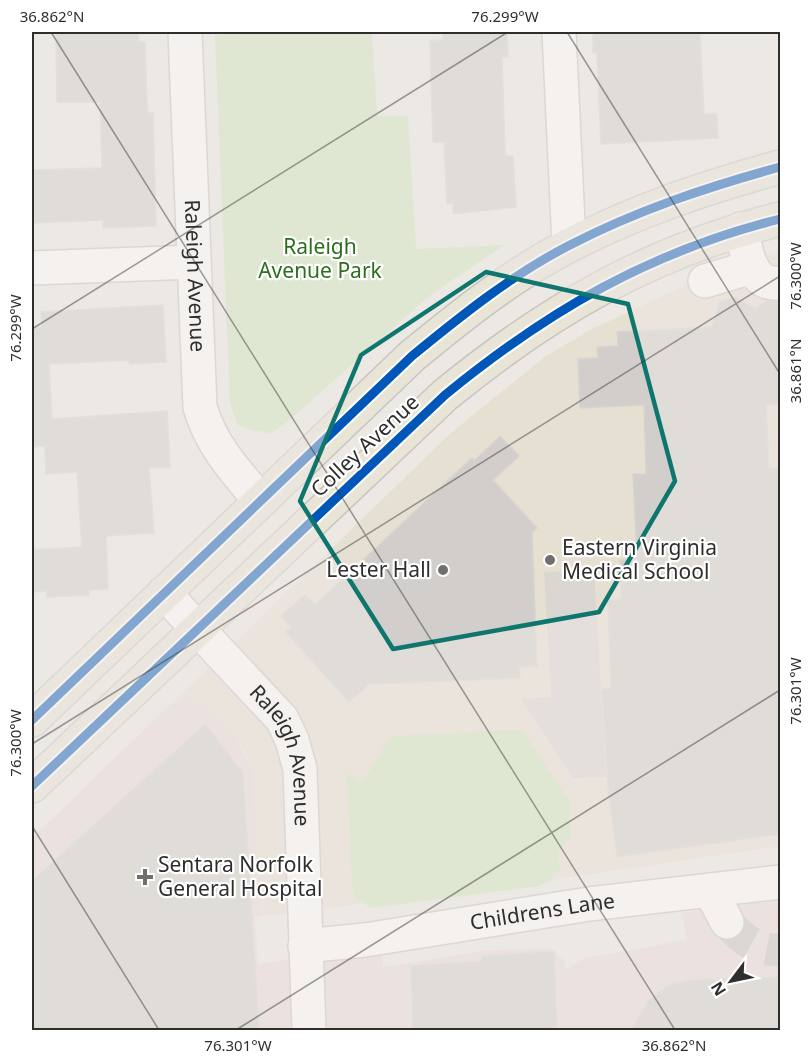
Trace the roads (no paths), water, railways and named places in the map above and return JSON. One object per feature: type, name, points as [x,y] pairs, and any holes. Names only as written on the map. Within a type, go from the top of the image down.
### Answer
[{"type":"main road","name":"Colley Avenue","points":[[32,720],[412,356],[466,311],[569,245],[645,209],[709,186],[780,167]]},
{"type":"main road","name":"Colley Avenue","points":[[32,786],[445,395],[489,359],[548,318],[671,253],[780,219]]},
{"type":"street","name":"Raleigh Avenue","points":[[185,32],[200,407],[207,431],[220,452],[260,500]]},
{"type":"street","points":[[559,32],[569,245]]},
{"type":"street","points":[[741,230],[752,267],[761,280],[780,283]]},
{"type":"street","points":[[32,268],[194,262]]},
{"type":"street","points":[[705,281],[752,267]]},
{"type":"street","name":"Raleigh Avenue","points":[[164,593],[282,719],[292,740],[300,769],[309,1030]]},
{"type":"street","name":"Childrens Lane","points":[[305,946],[365,940],[589,904],[780,882]]},
{"type":"street","points":[[710,890],[727,922]]},
{"type":"tunnel","points":[[727,922],[750,943],[771,950],[780,950]]},
{"type":"place","name":"Eastern Virginia Medical School","points":[[550,560]]},
{"type":"place","name":"Lester Hall","points":[[443,570]]},
{"type":"place","name":"Sentara Norfolk General Hospital","points":[[145,877]]},
{"type":"park label","name":"Raleigh Avenue Park","points":[[320,259]]}]
